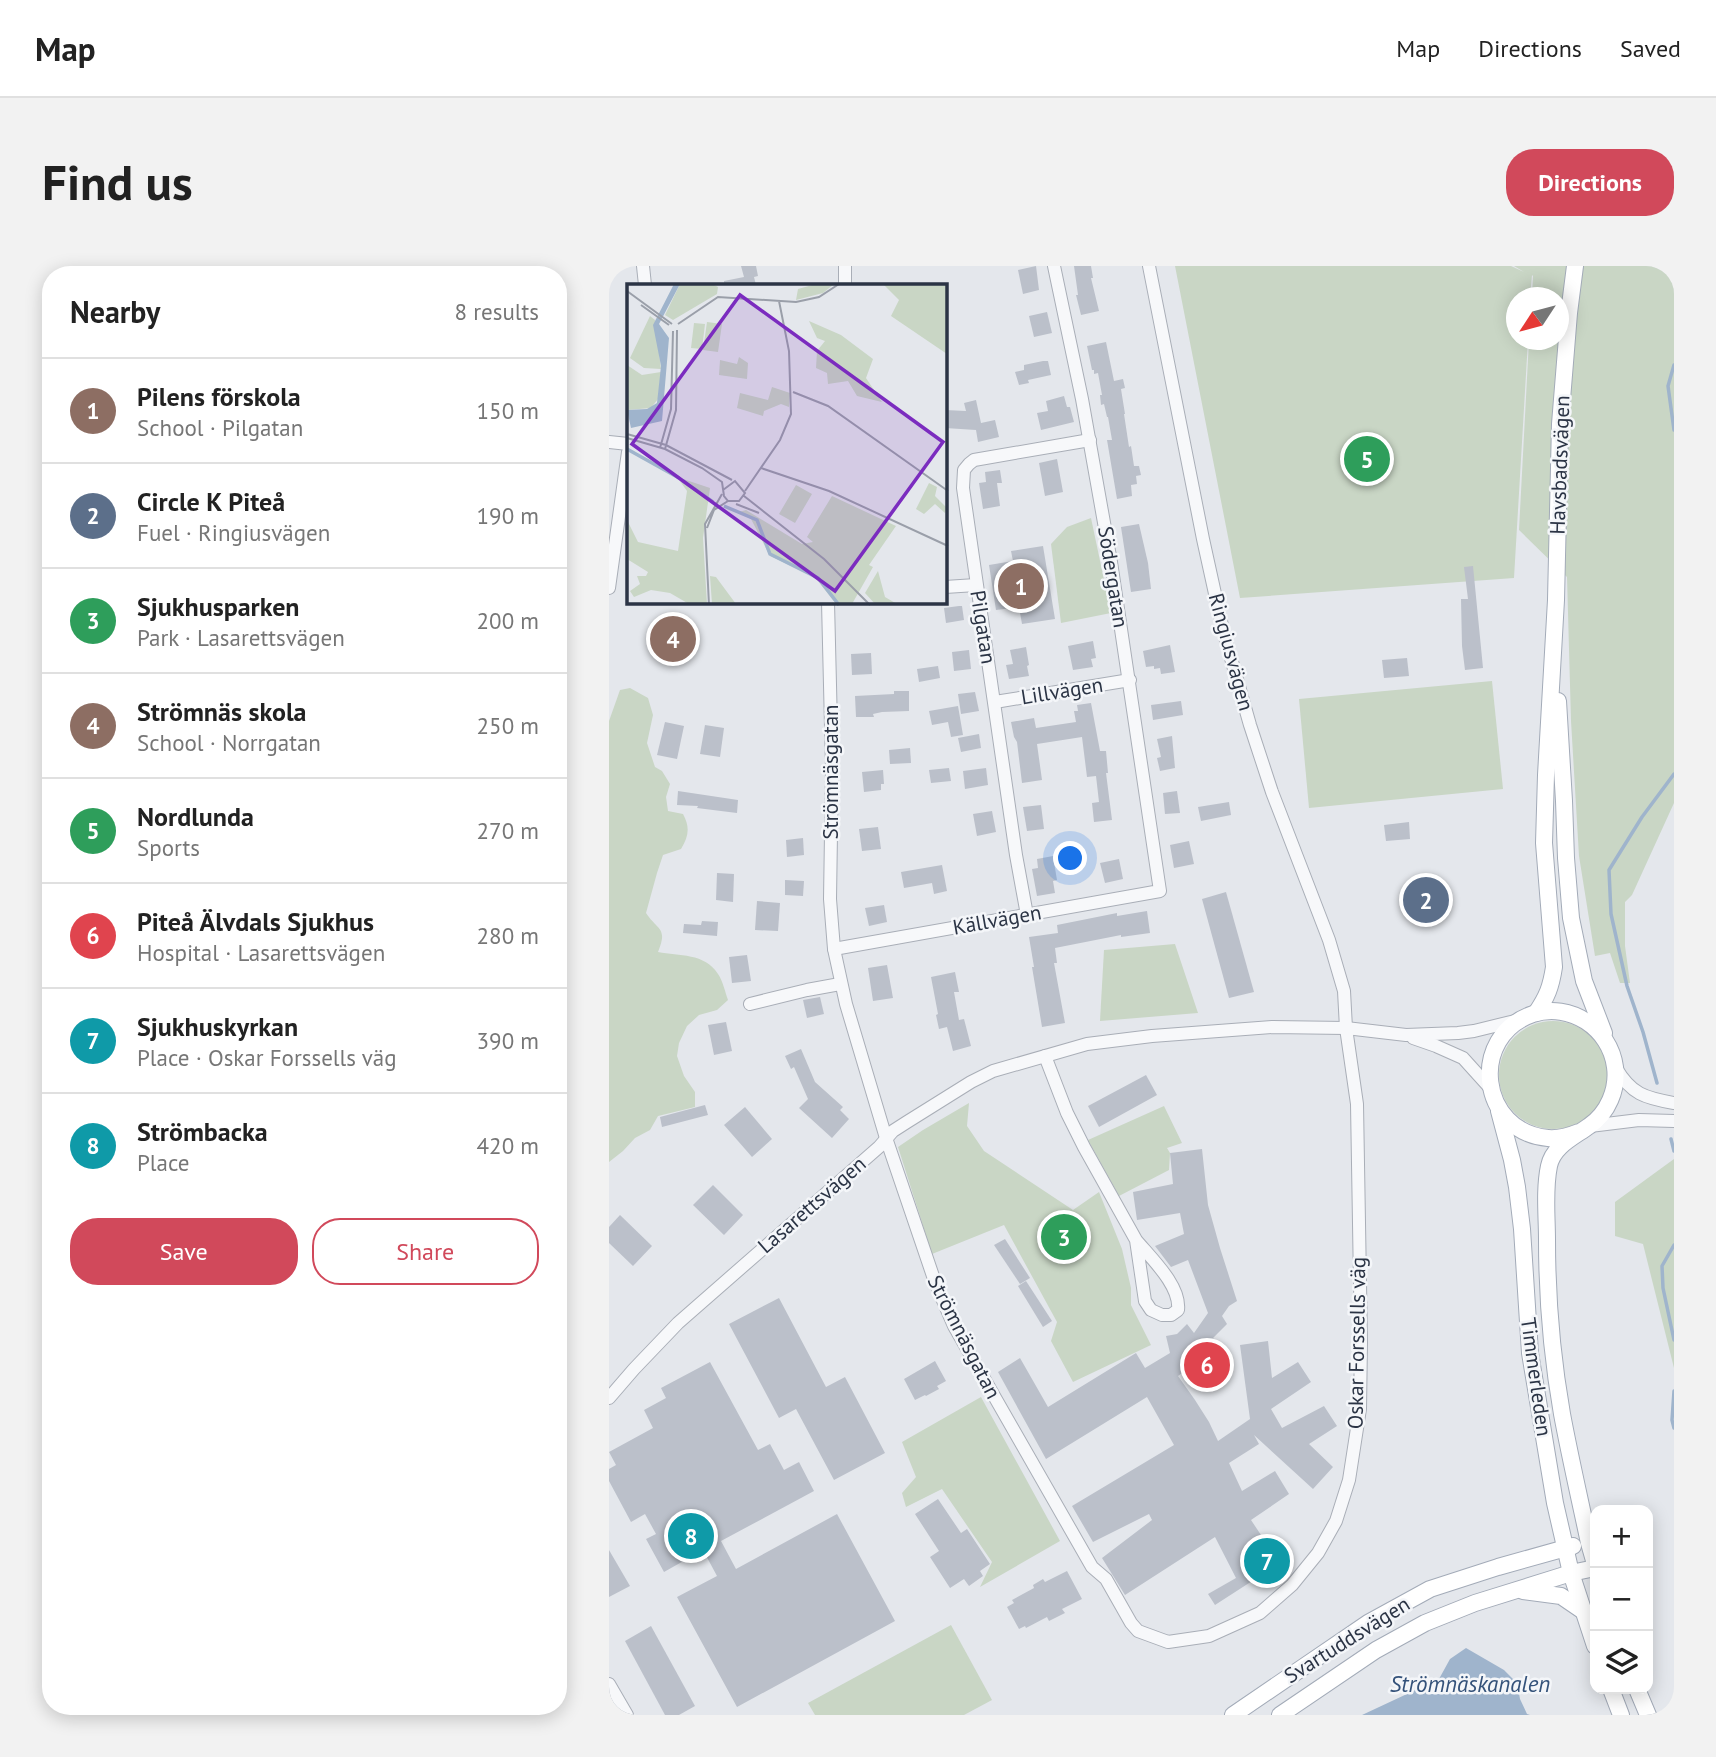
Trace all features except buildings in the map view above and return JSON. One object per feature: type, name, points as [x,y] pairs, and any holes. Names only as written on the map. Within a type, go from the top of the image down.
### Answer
[{"type":"main road","name":"Havsbadsvägen","points":[[1529,1016],[1546,998],[1554,967],[1544,843],[1546,775],[1556,600],[1560,424],[1575,266]]},
{"type":"main road","name":"Havsbadsvägen","points":[[1553,664],[1557,686],[1571,918],[1584,981],[1608,1044]]},
{"type":"main road","points":[[1550,1011],[1577,1016],[1599,1032],[1608,1044],[1616,1068],[1613,1094],[1600,1117],[1584,1129],[1564,1137],[1532,1135],[1506,1118],[1497,1105],[1490,1089],[1492,1057],[1498,1041],[1509,1028],[1529,1016],[1550,1011]]},
{"type":"main road","name":"Timmerleden","points":[[1497,1105],[1517,1187],[1529,1353],[1564,1547],[1590,1631]]},
{"type":"main road","name":"Timmerleden","points":[[1584,1129],[1554,1153],[1550,1163],[1546,1199],[1553,1352],[1560,1405],[1590,1547]]},
{"type":"main road","name":"Svartuddsvägen","points":[[1233,1715],[1368,1623],[1430,1589],[1564,1547],[1589,1543]]},
{"type":"main road","name":"Svartuddsvägen","points":[[1280,1715],[1376,1650],[1425,1623],[1475,1603],[1590,1567]]},
{"type":"main road","name":"Svartuddsvägen","points":[[1517,1590],[1561,1596],[1583,1611]]},
{"type":"main road","points":[[1613,1694],[1621,1715]]},
{"type":"main road","points":[[1639,1694],[1648,1715]]},
{"type":"street","points":[[643,266],[645,284]]},
{"type":"street","points":[[845,266],[845,284]]},
{"type":"street","name":"Södergatan","points":[[1054,266],[1090,440],[1111,562],[1160,891]]},
{"type":"street","name":"Ringiusvägen","points":[[1149,266],[1223,630],[1272,792],[1329,940],[1344,991],[1346,1028]]},
{"type":"street","name":"Pilgatan","points":[[1027,915],[976,585],[963,488],[964,470],[974,460],[1090,440]]},
{"type":"street","points":[[609,442],[627,444]]},
{"type":"street","points":[[609,588],[627,459]]},
{"type":"street","points":[[947,587],[976,585]]},
{"type":"street","name":"Strömnäsgatan","points":[[828,604],[832,768],[830,899],[834,949],[840,984],[886,1138],[934,1280],[960,1337],[1092,1567],[1106,1579],[1138,1631],[1168,1642]]},
{"type":"street","name":"Lillvägen","points":[[995,702],[1130,680]]},
{"type":"street","name":"Källvägen","points":[[834,949],[1160,891]]},
{"type":"street","points":[[750,1004],[840,984]]},
{"type":"street","name":"Lasarettsvägen","points":[[1396,1034],[1474,1031],[1529,1016]]},
{"type":"street","name":"Lasarettsvägen","points":[[609,1398],[678,1323],[886,1138],[971,1082],[1004,1067],[1087,1044],[1152,1036],[1272,1027],[1346,1028],[1411,1037],[1457,1054],[1490,1089]]},
{"type":"street","name":"Oskar Forssells väg","points":[[1168,1642],[1209,1636],[1260,1613],[1292,1585],[1318,1553],[1336,1521],[1349,1480],[1360,1409],[1361,1335],[1357,1104],[1346,1028]]},
{"type":"street","points":[[1045,1056],[1072,1124],[1136,1240],[1174,1288],[1179,1301],[1178,1310],[1171,1315],[1162,1315],[1151,1310],[1145,1301],[1136,1240]]},
{"type":"street","points":[[1616,1068],[1624,1082],[1634,1091],[1674,1103]]},
{"type":"street","points":[[1584,1129],[1639,1120],[1674,1121]]},
{"type":"street","points":[[609,1684],[627,1715]]},
{"type":"green space","points":[[1175,266],[1511,266],[1524,272],[1514,266],[1674,266],[1674,803],[1632,895],[1625,902],[1625,946],[1630,983],[1620,983],[1610,953],[1595,956],[1579,856],[1571,721],[1567,577],[1519,530],[1528,350],[1569,350],[1569,287],[1532,287],[1532,275],[1531,287],[1506,287],[1506,350],[1527,350],[1514,578],[1240,598]]},
{"type":"green space","points":[[1091,518],[1111,613],[1061,623],[1051,544],[1067,527]]},
{"type":"green space","points":[[1492,681],[1503,789],[1309,808],[1299,699]]},
{"type":"green space","points":[[630,688],[648,698],[653,715],[647,743],[655,767],[662,771],[670,784],[666,797],[668,811],[683,814],[688,827],[681,849],[663,855],[646,913],[662,933],[658,952],[706,962],[720,977],[728,1000],[717,1010],[699,1015],[687,1026],[679,1043],[677,1056],[684,1076],[695,1092],[695,1107],[658,1116],[650,1130],[635,1138],[609,1162],[609,721],[620,690]]},
{"type":"green space","points":[[1175,944],[1198,1013],[1100,1021],[1104,950]]},
{"type":"green space","points":[[1553,1021],[1574,1025],[1591,1037],[1603,1054],[1607,1075],[1603,1096],[1591,1113],[1574,1125],[1553,1129],[1532,1125],[1515,1113],[1503,1096],[1499,1075],[1503,1054],[1515,1037],[1532,1025]]},
{"type":"green space","points":[[969,1103],[967,1126],[984,1151],[1073,1210],[1099,1192],[1122,1249],[1131,1288],[1131,1305],[1151,1345],[1073,1382],[1051,1341],[1057,1322],[1004,1225],[932,1254],[898,1147]]},
{"type":"green space","points":[[1164,1106],[1182,1143],[1167,1148],[1170,1153],[1169,1170],[1119,1196],[1088,1140]]},
{"type":"green space","points":[[1674,1159],[1674,1368],[1643,1244],[1615,1236],[1615,1202]]},
{"type":"green space","points":[[981,1397],[1060,1541],[980,1587],[992,1562],[942,1489],[906,1507],[902,1493],[916,1477],[902,1442]]},
{"type":"green space","points":[[951,1625],[992,1700],[964,1715],[815,1715],[808,1703]]},
{"type":"water","name":"Strömnäskanalen","points":[[1466,1648],[1504,1670],[1517,1683],[1520,1699],[1530,1715],[1362,1715],[1439,1679],[1450,1659]]},
{"type":"waterway","points":[[1674,365],[1668,386],[1674,430]]},
{"type":"waterway","points":[[1657,1083],[1627,986],[1611,914],[1609,870],[1642,817],[1674,774]]},
{"type":"waterway","points":[[1671,1139],[1674,1151]]},
{"type":"waterway","points":[[1674,1245],[1662,1266],[1663,1288],[1674,1340]]},
{"type":"waterway","points":[[1674,1391],[1674,1428]]},
{"type":"place","name":"Nordlunda","points":[[1367,459]]},
{"type":"place","name":"Pilens förskola","points":[[1021,586]]},
{"type":"place","name":"Strömnäs skola","points":[[673,639]]},
{"type":"place","name":"Circle K Piteå","points":[[1426,900]]},
{"type":"place","name":"Sjukhusparken","points":[[1064,1237]]},
{"type":"place","name":"Piteå Älvdals Sjukhus","points":[[1207,1365]]},
{"type":"place","name":"Strömbacka","points":[[691,1536]]},
{"type":"place","name":"Sjukhuskyrkan","points":[[1267,1561]]}]
